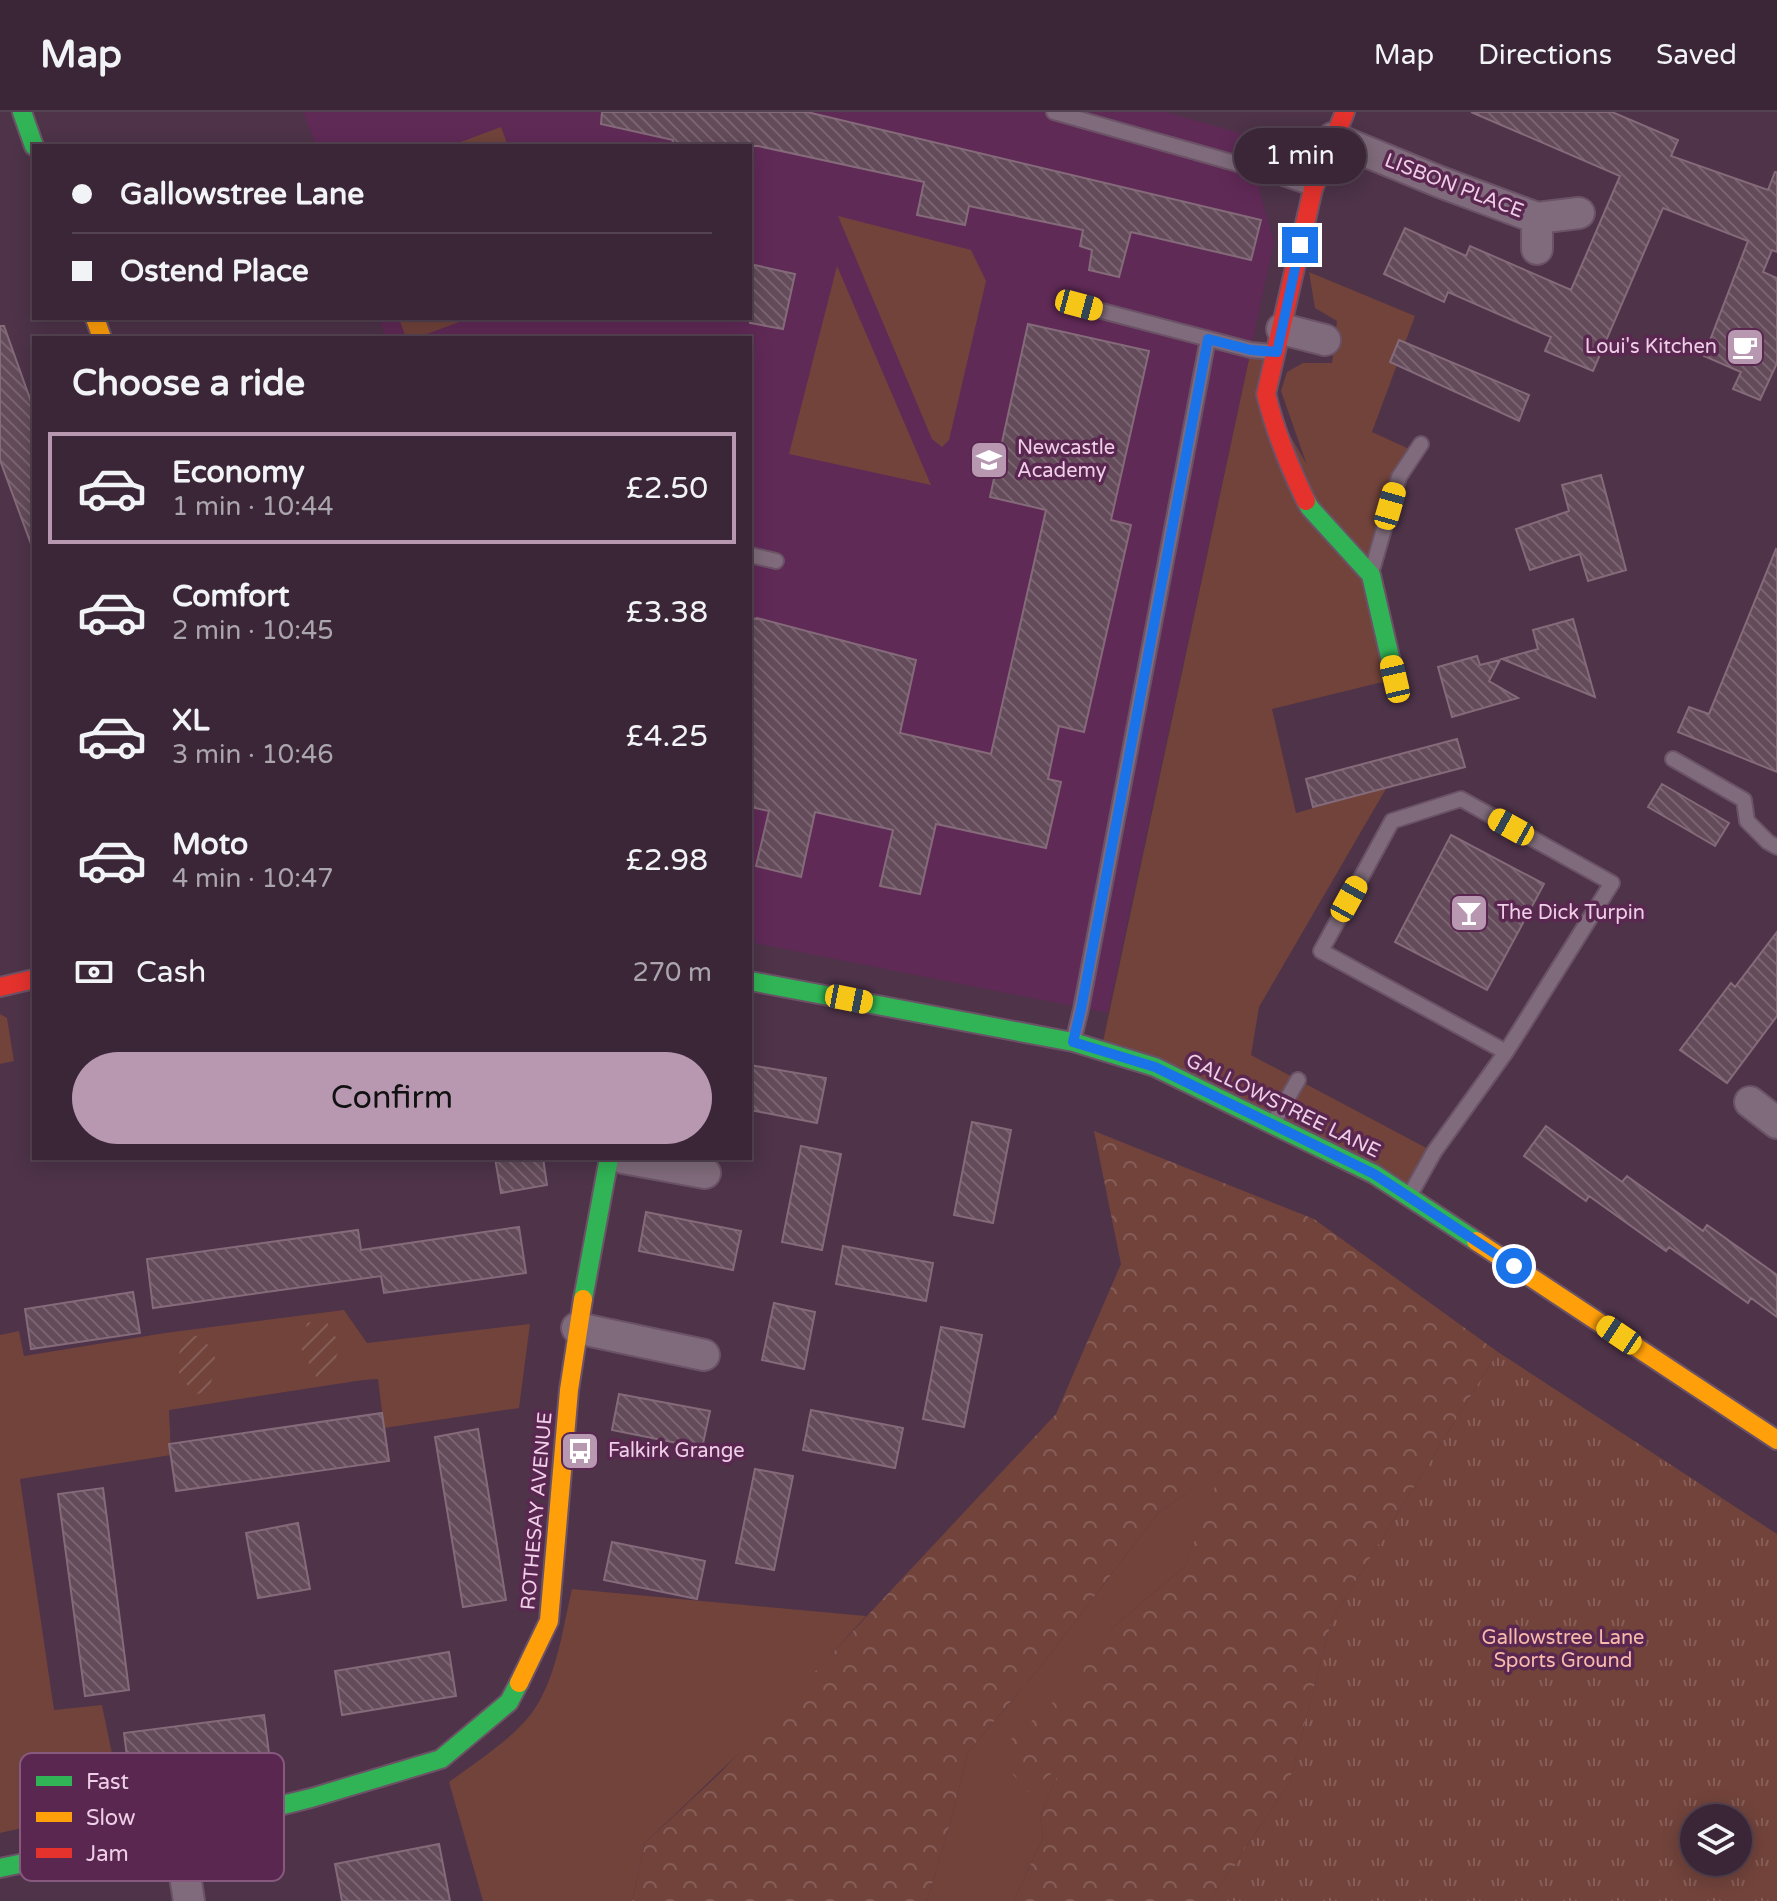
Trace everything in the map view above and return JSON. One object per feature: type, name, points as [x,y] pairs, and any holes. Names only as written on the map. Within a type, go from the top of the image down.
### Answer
[{"type":"street","points":[[22,112],[33,144]]},
{"type":"street","points":[[1339,125],[1313,189],[1266,394],[1291,470],[1310,508],[1371,575],[1395,679]]},
{"type":"street","name":"LISBON PLACE","points":[[1339,125],[1440,182],[1537,218],[1579,213]]},
{"type":"street","points":[[1537,218],[1537,249]]},
{"type":"street","points":[[1279,340],[1325,340]]},
{"type":"street","points":[[0,987],[32,979]]},
{"type":"street","name":"GALLOWSTREE LANE","points":[[752,981],[1073,1042],[1155,1067],[1374,1174],[1777,1440]]},
{"type":"street","points":[[1750,1102],[1777,1123]]},
{"type":"street","name":"ROTHESAY AVENUE","points":[[284,1805],[441,1759],[509,1702],[549,1621],[577,1328],[609,1160]]},
{"type":"street","points":[[634,1160],[705,1173]]},
{"type":"street","points":[[577,1328],[704,1355]]},
{"type":"street","name":"ROTHESAY AVENUE","points":[[0,1868],[20,1864]]},
{"type":"street","points":[[186,1881],[189,1901]]},
{"type":"lane","points":[[1054,112],[1263,171],[1313,189]]},
{"type":"lane","points":[[1079,305],[1251,350],[1279,340]]},
{"type":"lane","points":[[1073,1042],[1208,339]]},
{"type":"lane","points":[[1371,575],[1399,477],[1421,444]]},
{"type":"lane","points":[[752,555],[776,561]]},
{"type":"lane","points":[[1673,759],[1744,800],[1747,821],[1777,847]]},
{"type":"lane","points":[[1408,1196],[1434,1152],[1506,1052],[1612,883],[1461,799],[1392,821],[1321,951],[1506,1052]]},
{"type":"lane","points":[[1273,1124],[1298,1080]]},
{"type":"shaded area","name":"Newcastle Academy","points":[[303,112],[1165,112],[1271,142],[1259,189],[1274,242],[1108,1013],[752,942],[752,336],[385,336],[380,320],[752,320],[752,144],[315,144]]},
{"type":"green space","points":[[501,127],[507,144],[455,144]]},
{"type":"green space","points":[[838,216],[971,250],[986,281],[949,440],[942,447],[932,439]]},
{"type":"green space","points":[[837,266],[931,485],[789,454]]},
{"type":"green space","points":[[1309,272],[1415,316],[1372,432],[1416,452],[1373,566],[1322,508],[1281,391],[1287,372],[1303,363],[1332,363],[1337,321],[1315,308]]},
{"type":"green space","points":[[400,320],[465,320],[421,336],[405,336]]},
{"type":"green space","points":[[1251,350],[1277,352],[1266,394],[1371,575],[1395,679],[1272,709],[1296,813],[1387,787],[1259,1007],[1251,1055],[1434,1152],[1408,1196],[1101,1051]]},
{"type":"green space","points":[[0,1014],[7,1018],[14,1061],[0,1064]]},
{"type":"green space","points":[[1094,1131],[1314,1219],[1498,1352],[1332,1619],[1289,1784],[1209,1901],[1014,1901],[1043,1837],[1040,1816],[1062,1765],[1028,1792],[995,1753],[1053,1702],[1081,1721],[1084,1663],[1110,1630],[1185,1566],[1221,1470],[1159,1512],[1041,1666],[968,1752],[927,1901],[632,1901],[645,1843],[720,1773],[1056,1414],[1121,1264]]},
{"type":"green space","points":[[344,1310],[367,1343],[530,1324],[519,1408],[384,1428],[378,1379],[363,1380],[169,1410],[171,1455],[20,1479],[54,1710],[102,1705],[112,1753],[20,1753],[20,1828],[0,1833],[0,1335],[19,1331],[24,1356],[165,1333]]},
{"type":"green space","points":[[325,1319],[339,1343],[333,1375],[317,1378],[301,1348],[307,1323]]},
{"type":"green space","points":[[202,1335],[217,1361],[208,1393],[193,1394],[176,1368],[183,1338]]},
{"type":"green space","name":"Gallowstree Lane Sports Ground","points":[[1498,1352],[1777,1534],[1777,1901],[1209,1901],[1289,1784],[1332,1619]]},
{"type":"green space","points":[[1222,1469],[1185,1566],[1110,1630],[1081,1722],[1040,1816],[1043,1837],[1014,1901],[927,1901],[968,1752],[1041,1666],[1159,1512]]},
{"type":"green space","points":[[572,1589],[866,1616],[759,1734],[645,1843],[632,1901],[483,1901],[449,1782],[509,1737],[537,1705],[557,1657]]},
{"type":"building","points":[[602,112],[807,112],[1261,220],[1251,260],[1131,232],[1119,277],[1089,270],[1092,250],[1080,246],[1083,230],[969,206],[965,225],[917,215],[924,182],[752,144],[672,144],[673,140],[601,124]]},
{"type":"building","points":[[1471,112],[1612,112],[1678,140],[1671,156],[1768,190],[1777,172],[1777,252],[1772,250],[1763,272],[1777,278],[1777,363],[1760,400],[1733,389],[1741,372],[1704,356],[1748,241],[1663,208],[1593,371],[1545,351],[1551,337],[1448,292],[1444,302],[1384,274],[1405,228],[1466,256],[1470,246],[1571,290],[1620,176]]},
{"type":"building","points":[[752,264],[795,274],[783,329],[750,323]]},
{"type":"building","points":[[1028,324],[1149,351],[1111,520],[1131,525],[1084,732],[1059,726],[1048,779],[1061,782],[1046,848],[936,824],[920,894],[880,886],[893,830],[815,812],[801,877],[756,866],[769,811],[752,807],[752,618],[916,660],[900,733],[991,754],[1046,510],[990,497]]},
{"type":"building","points":[[0,326],[4,326],[32,404],[32,544],[0,460]]},
{"type":"building","points":[[1399,340],[1529,395],[1519,421],[1390,362]]},
{"type":"building","points":[[1601,475],[1626,570],[1588,581],[1580,554],[1530,570],[1516,529],[1569,511],[1562,485]]},
{"type":"building","points":[[1776,549],[1777,772],[1678,732],[1689,707],[1709,714]]},
{"type":"building","points":[[1573,619],[1595,697],[1502,659],[1538,649],[1533,630]]},
{"type":"building","points":[[1477,656],[1480,665],[1500,660],[1489,681],[1518,698],[1452,717],[1438,667]]},
{"type":"building","points":[[1457,739],[1465,767],[1313,807],[1306,779]]},
{"type":"building","points":[[1662,784],[1729,823],[1715,846],[1648,807]]},
{"type":"building","name":"The Dick Turpin","points":[[1451,835],[1544,884],[1487,990],[1395,942]]},
{"type":"building","points":[[1777,932],[1777,1016],[1727,1083],[1680,1050],[1731,983],[1735,987]]},
{"type":"building","points":[[752,1065],[826,1078],[817,1123],[752,1110]]},
{"type":"building","points":[[972,1122],[1011,1130],[993,1223],[954,1215]]},
{"type":"building","points":[[1546,1126],[1622,1182],[1627,1176],[1703,1231],[1707,1225],[1777,1275],[1777,1317],[1751,1298],[1748,1303],[1669,1247],[1666,1251],[1589,1196],[1586,1201],[1524,1156]]},
{"type":"building","points":[[801,1146],[841,1154],[822,1250],[782,1242]]},
{"type":"building","points":[[495,1160],[543,1160],[547,1185],[501,1193]]},
{"type":"building","points":[[646,1212],[741,1231],[733,1270],[639,1251]]},
{"type":"building","points":[[519,1227],[526,1273],[384,1293],[381,1276],[153,1308],[147,1259],[358,1230],[361,1250]]},
{"type":"building","points":[[843,1246],[933,1263],[926,1301],[836,1284]]},
{"type":"building","points":[[133,1292],[140,1333],[31,1349],[25,1309]]},
{"type":"building","points":[[774,1303],[815,1312],[804,1369],[762,1360]]},
{"type":"building","points":[[941,1327],[982,1335],[964,1427],[923,1419]]},
{"type":"building","points":[[619,1394],[710,1411],[702,1448],[612,1430]]},
{"type":"building","points":[[811,1410],[903,1428],[895,1468],[803,1450]]},
{"type":"building","points":[[382,1413],[389,1461],[176,1491],[169,1444]]},
{"type":"building","points":[[478,1429],[506,1600],[463,1607],[435,1437]]},
{"type":"building","points":[[755,1469],[793,1476],[774,1570],[736,1563]]},
{"type":"building","points":[[103,1488],[129,1690],[85,1696],[58,1494]]},
{"type":"building","points":[[298,1523],[310,1589],[258,1598],[246,1533]]},
{"type":"building","points":[[612,1542],[705,1561],[697,1599],[604,1580]]},
{"type":"building","points":[[449,1652],[456,1696],[342,1715],[335,1671]]},
{"type":"building","points":[[264,1715],[269,1753],[127,1753],[124,1733]]},
{"type":"building","points":[[439,1844],[450,1901],[342,1901],[335,1864]]},
{"type":"traffic: fast","points":[[22,112],[33,144]]},
{"type":"traffic: fast","points":[[1306,501],[1371,575],[1395,679]]},
{"type":"traffic: fast","points":[[752,981],[1073,1042],[1155,1067],[1374,1174],[1476,1241]]},
{"type":"traffic: fast","points":[[583,1299],[609,1160]]},
{"type":"traffic: fast","points":[[284,1805],[441,1759],[509,1702],[519,1683]]},
{"type":"traffic: fast","points":[[0,1868],[20,1864]]},
{"type":"traffic: slow","points":[[96,320],[101,336]]},
{"type":"traffic: slow","points":[[1476,1241],[1777,1440]]},
{"type":"traffic: slow","points":[[519,1683],[549,1621],[569,1390],[583,1299]]},
{"type":"traffic: jam","points":[[1306,501],[1283,448],[1266,394],[1313,189],[1345,112]]},
{"type":"traffic: jam","points":[[0,987],[32,979]]},
{"type":"place","name":"Loui's Kitchen","points":[[1745,347]]},
{"type":"place","name":"Newcastle Academy","points":[[989,460]]},
{"type":"place","name":"The Dick Turpin","points":[[1469,913]]},
{"type":"place","name":"Falkirk Grange","points":[[580,1451]]},
{"type":"route","points":[[1300,245],[1277,352],[1251,350],[1208,339],[1073,1042],[1155,1067],[1374,1174],[1514,1266]]}]
